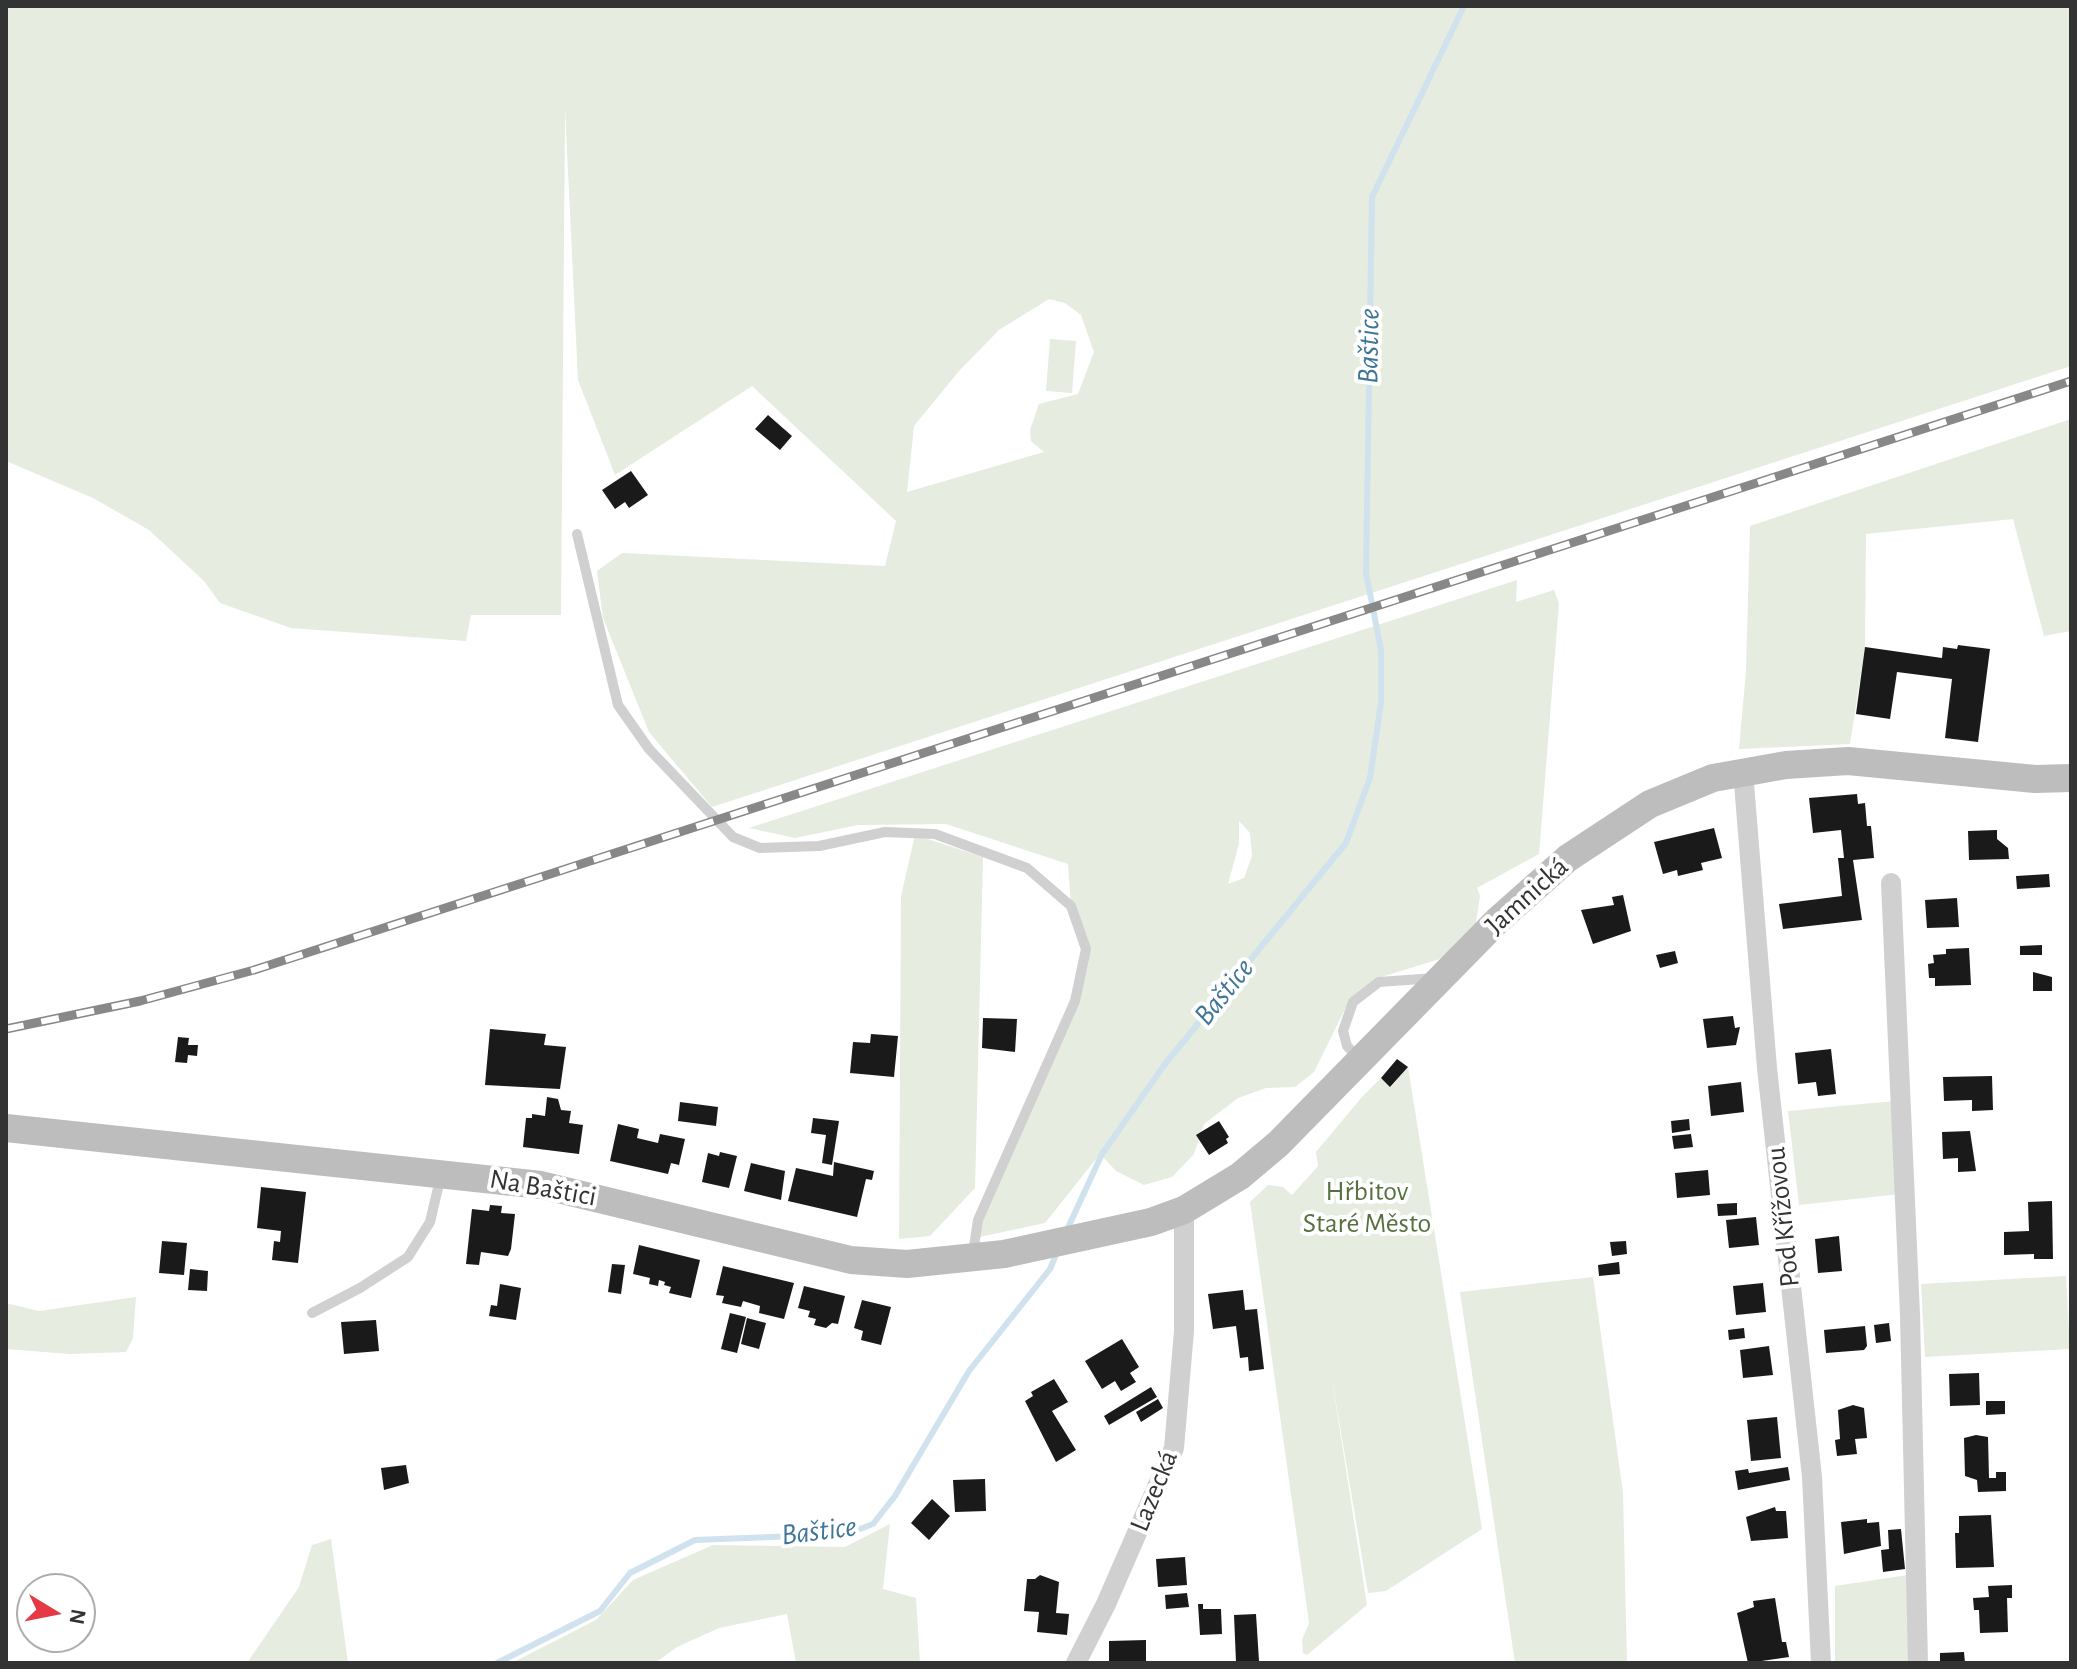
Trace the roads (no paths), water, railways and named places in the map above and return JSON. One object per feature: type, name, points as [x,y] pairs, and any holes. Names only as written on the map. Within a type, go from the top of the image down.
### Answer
[{"type":"main road","name":"Jamnická","points":[[1074,1241],[1123,1230],[1184,1210],[1254,1166],[1441,978],[1568,858],[1610,828],[1676,792],[1743,771],[1848,761],[2035,779],[2071,778]]},
{"type":"main road","name":"Na Baštici","points":[[6,1128],[441,1173],[570,1190],[851,1260],[907,1264],[972,1259],[1074,1241]]},
{"type":"street","name":"Pod Křížovou","points":[[1743,771],[1767,1068],[1812,1477],[1821,1663]]},
{"type":"street","points":[[1891,883],[1910,1315],[1918,1663]]},
{"type":"street","name":"Lazecká","points":[[1076,1663],[1106,1604],[1174,1448],[1184,1331],[1184,1210]]},
{"type":"lane","points":[[577,534],[618,705],[649,749],[733,837],[760,848],[819,846],[885,832],[935,834],[1027,868],[1071,906],[1086,949],[1075,1001],[978,1220],[972,1259]]},
{"type":"lane","points":[[1361,1060],[1347,1046],[1343,1031],[1353,1002],[1379,982],[1441,978]]},
{"type":"lane","points":[[312,1313],[360,1288],[408,1257],[430,1222],[441,1173]]},
{"type":"waterway","name":"Baštice","points":[[1066,1232],[1102,1154],[1165,1064],[1346,843],[1370,778],[1381,703],[1381,650],[1366,573],[1372,197],[1464,6]]},
{"type":"waterway","name":"Baštice","points":[[497,1663],[600,1611],[630,1573],[695,1540],[847,1534],[873,1524],[895,1496],[969,1371],[1050,1269],[1058,1250]]},
{"type":"railway","points":[[6,1029],[140,1001],[254,970],[2071,381]]},
{"type":"park label","name":"Hřbitov Staré Město","points":[[1367,1208]]}]
